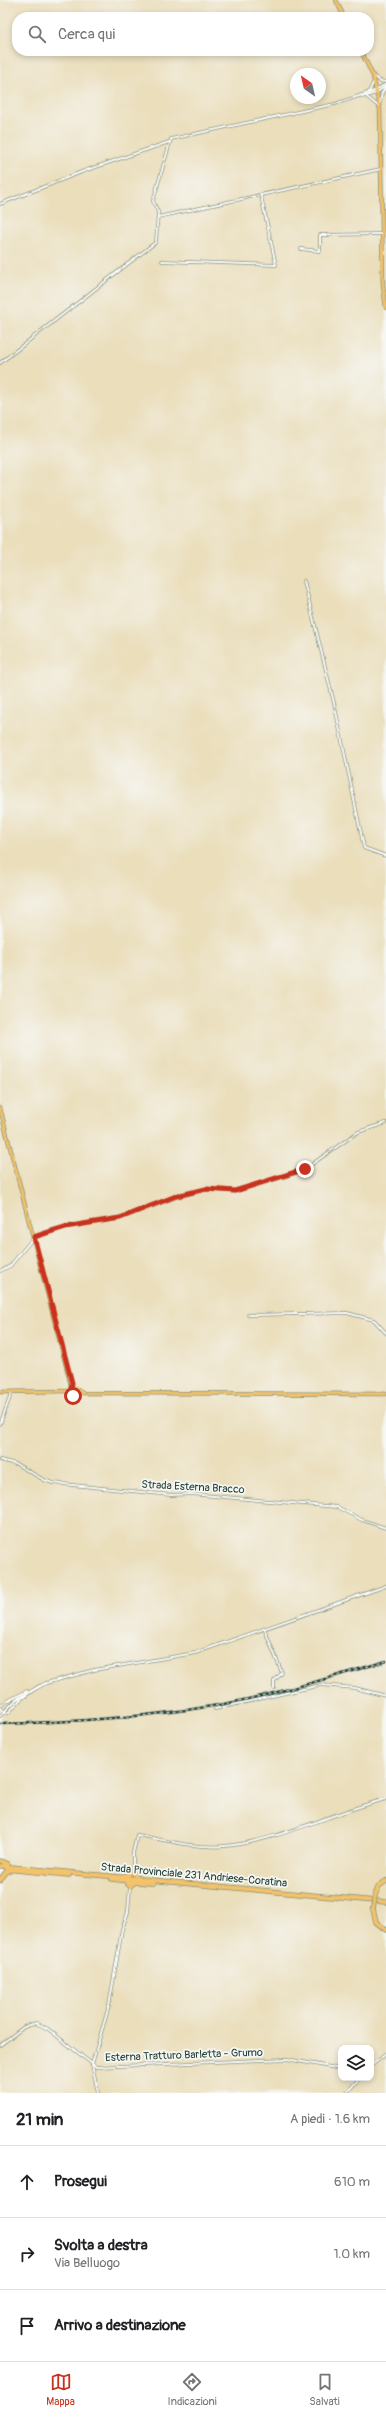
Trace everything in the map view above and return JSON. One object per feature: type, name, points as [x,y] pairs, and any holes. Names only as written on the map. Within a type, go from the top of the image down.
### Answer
[{"type":"highway","points":[[0,1861],[11,1867]]},
{"type":"highway","name":"Strada Provinciale 231 Andriese-Coratina","points":[[0,1867],[96,1875],[154,1882]]},
{"type":"highway","name":"Strada Provinciale 231 Andriese-Coratina","points":[[0,1867],[386,1904]]},
{"type":"highway","points":[[0,1880],[8,1870],[20,1870]]},
{"type":"highway","points":[[96,1875],[127,1876],[133,1872],[136,1876],[154,1882]]},
{"type":"highway","points":[[104,1878],[125,1881],[130,1886],[134,1882],[154,1882]]},
{"type":"highway","points":[[386,1881],[379,1886],[375,1895],[373,1909],[376,1922],[386,1930]]},
{"type":"main road","points":[[336,0],[342,12]]},
{"type":"main road","points":[[363,56],[373,76],[380,109],[383,289],[386,308]]},
{"type":"main road","points":[[0,1108],[74,1392]]},
{"type":"main road","points":[[0,1392],[386,1394]]},
{"type":"street","points":[[373,76],[386,85]]},
{"type":"street","points":[[368,93],[374,83],[373,76]]},
{"type":"street","points":[[0,204],[84,171],[168,142],[175,137],[309,110],[366,96],[386,85]]},
{"type":"street","points":[[380,109],[381,96],[386,85]]},
{"type":"street","points":[[359,97],[377,91]]},
{"type":"street","points":[[366,96],[373,99],[380,109]]},
{"type":"street","points":[[0,363],[156,242],[158,217],[153,201],[168,142]]},
{"type":"street","points":[[158,217],[381,169]]},
{"type":"street","points":[[162,261],[276,265],[261,196]]},
{"type":"street","points":[[301,249],[320,251],[320,235],[382,234]]},
{"type":"street","points":[[304,581],[335,707],[364,848],[386,856]]},
{"type":"street","points":[[0,1271],[10,1266],[34,1237],[65,1227],[120,1218],[176,1196],[206,1189],[235,1191],[289,1175],[305,1169],[358,1132],[386,1123]]},
{"type":"street","points":[[248,1315],[347,1314],[374,1320],[386,1333]]},
{"type":"street","points":[[0,1424],[12,1392]]},
{"type":"street","name":"Strada Esterna Bracco","points":[[0,1460],[16,1464],[44,1480],[53,1483],[88,1486],[105,1490],[171,1495],[191,1494],[337,1507],[362,1520],[386,1528]]},
{"type":"street","points":[[40,1685],[20,1699],[8,1713],[0,1706],[20,1694],[40,1685],[94,1670],[195,1652],[386,1586]]},
{"type":"street","points":[[264,1628],[282,1673],[274,1681],[274,1688]]},
{"type":"street","points":[[215,1709],[321,1685],[355,1688],[386,1696]]},
{"type":"street","points":[[0,1716],[20,1694]]},
{"type":"street","points":[[133,1872],[133,1853],[137,1835],[224,1846],[252,1842],[297,1830],[362,1805],[386,1798]]},
{"type":"street","points":[[98,2093],[92,2064],[109,2006],[122,1929],[128,1912],[130,1886]]},
{"type":"street","name":"Esterna Tratturo Barletta - Grumo","points":[[0,2045],[24,2027],[36,2022],[48,2029],[92,2064],[103,2067],[287,2059],[338,2068]]},
{"type":"street","points":[[374,2064],[386,2054]]},
{"type":"street","points":[[346,2093],[357,2081]]},
{"type":"railway","points":[[0,1724],[107,1719],[159,1714],[212,1706],[278,1692],[386,1661]]},
{"type":"route","points":[[73,1396],[70,1393],[72,1383],[34,1237],[42,1233],[65,1227],[94,1224],[112,1218],[120,1218],[176,1196],[185,1196],[206,1189],[226,1189],[235,1191],[253,1184],[289,1175],[305,1169]]}]
